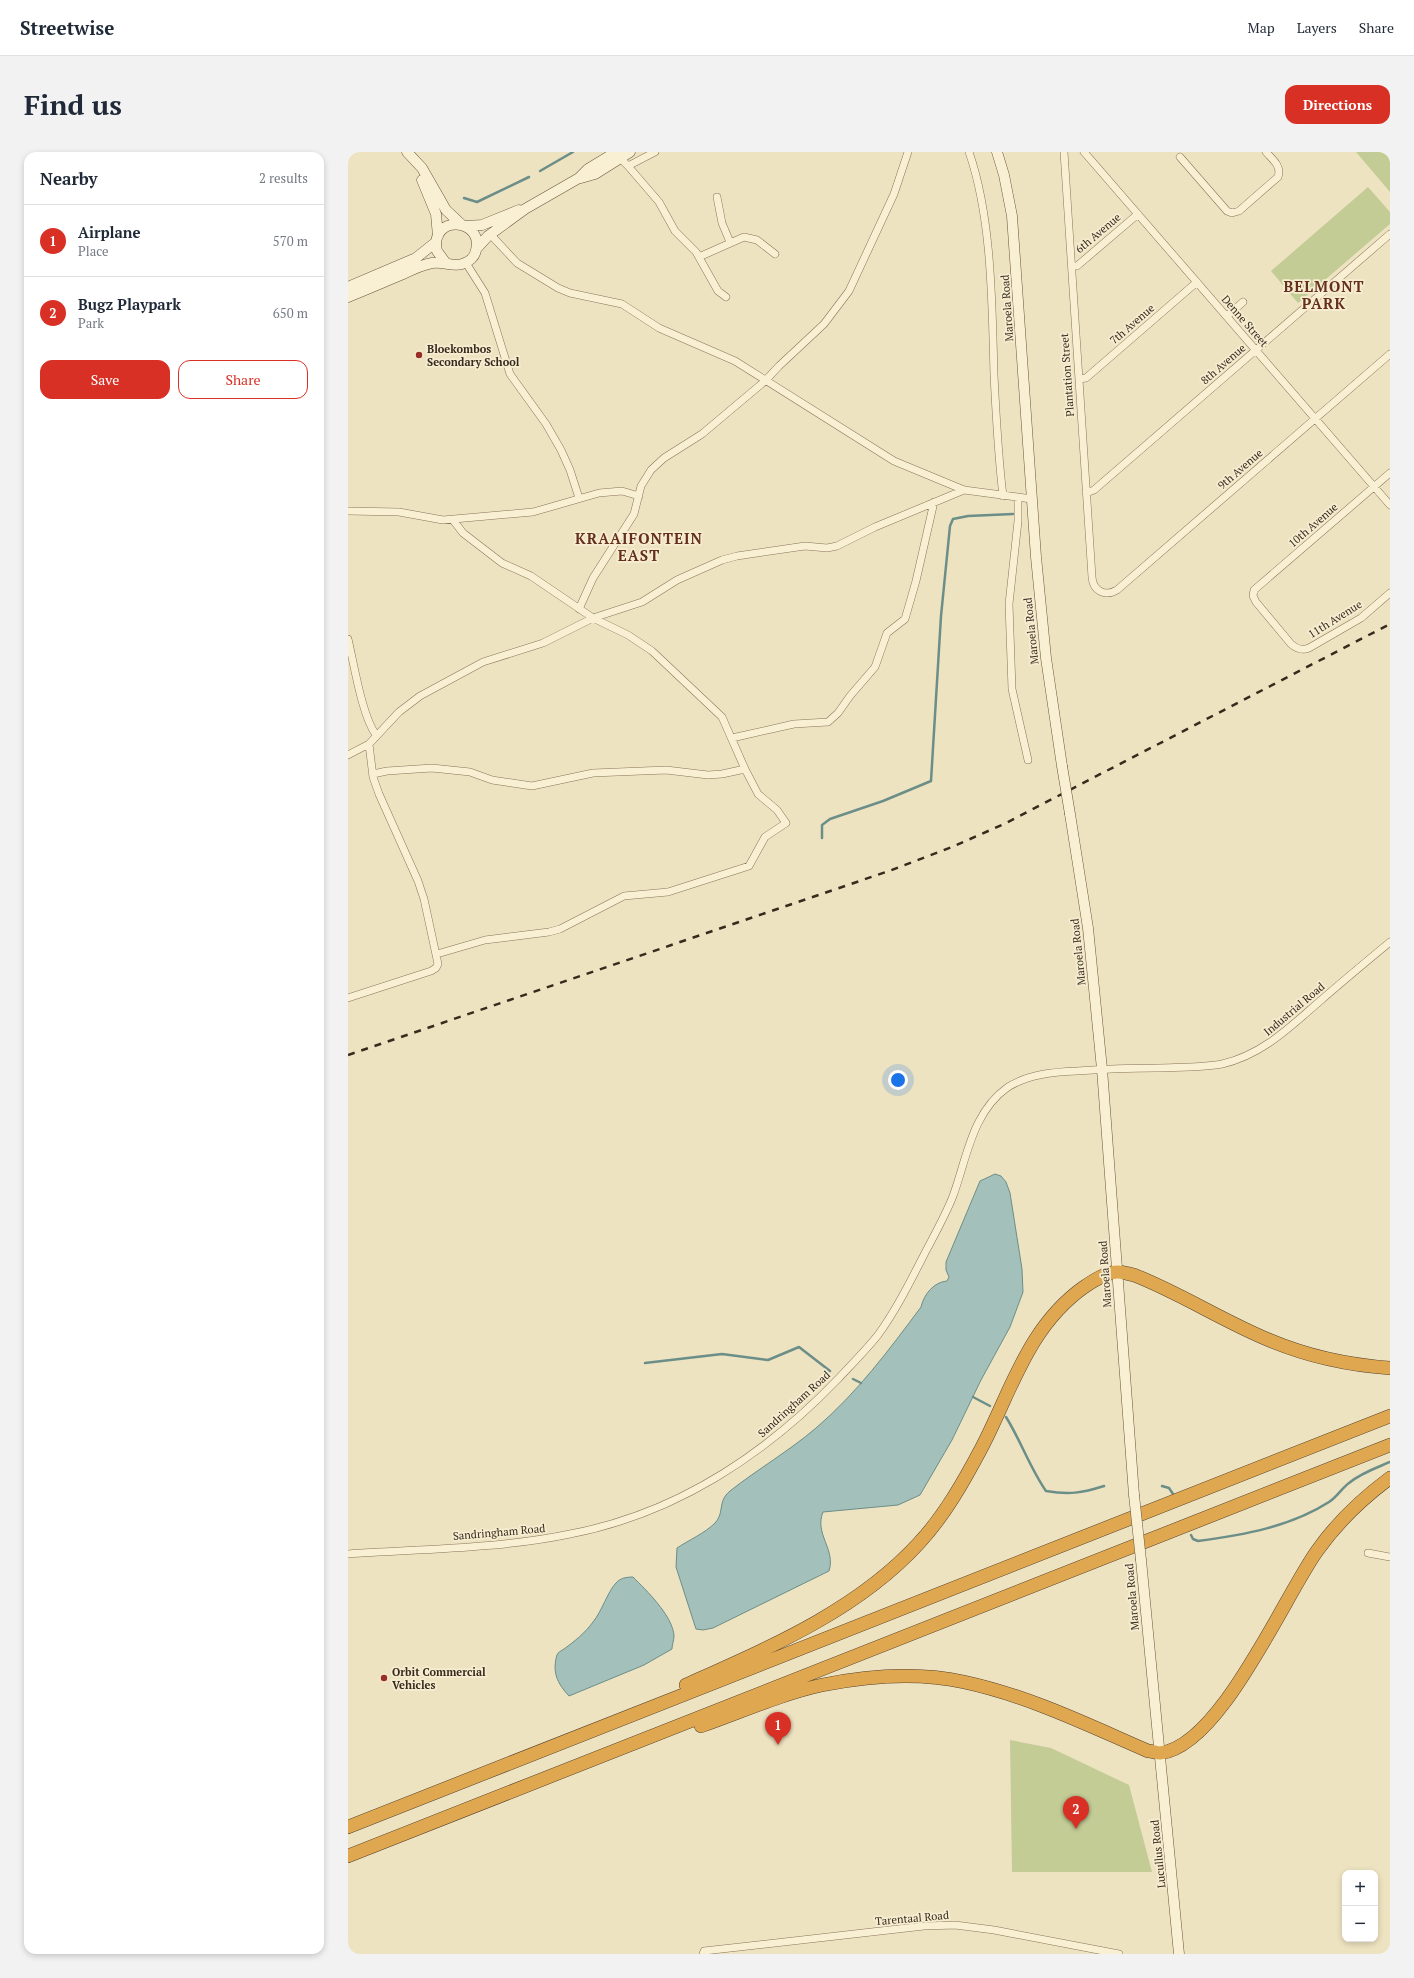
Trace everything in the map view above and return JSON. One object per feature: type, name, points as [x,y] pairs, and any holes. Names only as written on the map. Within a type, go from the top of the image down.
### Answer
[{"type":"highway","points":[[533,1754],[821,1620],[877,1582],[919,1543],[954,1498],[982,1445],[1026,1353],[1041,1328],[1058,1309],[1097,1278],[1117,1272],[1134,1275],[1269,1340],[1346,1364],[1390,1368]]},
{"type":"highway","points":[[348,1827],[1390,1416]]},
{"type":"highway","points":[[348,1856],[1390,1445]]},
{"type":"highway","points":[[528,1785],[771,1701],[821,1686],[859,1679],[892,1676],[931,1677],[963,1681],[1026,1699],[1148,1751],[1160,1753],[1177,1748],[1190,1738],[1224,1706],[1317,1550],[1340,1523],[1378,1487],[1390,1478]]},
{"type":"street","points":[[406,152],[417,161],[422,168],[446,210],[475,236],[477,248]]},
{"type":"street","points":[[406,152],[423,183],[433,206],[437,220],[438,253],[445,262]]},
{"type":"street","points":[[348,297],[420,266],[445,262],[454,265],[466,263],[473,257],[477,248],[490,234],[525,209],[579,178],[588,169],[618,155],[630,152]]},
{"type":"street","points":[[628,166],[655,152]]},
{"type":"street","points":[[579,609],[592,578],[634,514],[641,486],[651,470],[664,458],[702,434],[765,380],[778,366],[824,324],[849,291],[894,194],[908,152]]},
{"type":"street","points":[[969,152],[979,182],[988,252],[996,426],[1003,496]]},
{"type":"street","name":"Maroela Road","points":[[997,152],[1004,175],[1012,216],[1042,619],[1062,766],[1088,928],[1102,1069],[1134,1495],[1160,1753]]},
{"type":"street","name":"Plantation Street","points":[[1064,152],[1092,581],[1095,588],[1101,592]]},
{"type":"street","name":"Denne Street","points":[[1084,152],[1390,505]]},
{"type":"street","points":[[1180,157],[1227,211],[1232,213],[1239,211],[1278,177],[1280,172],[1278,166],[1266,152]]},
{"type":"street","points":[[618,155],[650,189],[675,231],[699,258],[718,291],[726,297]]},
{"type":"street","points":[[717,197],[722,223],[730,242]]},
{"type":"street","points":[[348,287],[416,258],[437,239],[446,227],[453,224],[482,225],[525,209]]},
{"type":"street","name":"6th Avenue","points":[[1072,266],[1078,266],[1138,214]]},
{"type":"street","points":[[490,234],[517,262],[558,288],[570,293],[622,304],[659,328],[735,361],[881,454],[964,490],[1032,499]]},
{"type":"street","name":"8th Avenue","points":[[1086,493],[1094,490],[1390,234]]},
{"type":"street","points":[[699,258],[730,242],[744,237],[751,237],[775,254]]},
{"type":"street","points":[[466,263],[485,293],[510,374],[546,424],[570,470],[579,498]]},
{"type":"street","name":"7th Avenue","points":[[1079,380],[1086,378],[1197,282]]},
{"type":"street","points":[[1227,316],[1243,302]]},
{"type":"street","name":"9th Avenue","points":[[1101,592],[1109,593],[1117,590],[1390,354]]},
{"type":"street","name":"10th Avenue","points":[[1310,648],[1301,650],[1294,647],[1256,602],[1252,596],[1254,590],[1390,472]]},
{"type":"street","points":[[348,755],[369,744],[399,712],[420,696],[483,662],[556,638],[593,618],[642,602],[677,580],[722,560],[737,556],[805,546],[837,546],[875,527],[964,490]]},
{"type":"street","points":[[348,511],[399,512],[430,518],[453,520],[522,514],[599,493],[622,491],[639,496]]},
{"type":"street","points":[[1018,498],[1018,521],[1009,604],[1012,689],[1028,760]]},
{"type":"street","points":[[732,738],[794,724],[828,722],[838,713],[850,696],[874,668],[888,633],[906,619],[934,502]]},
{"type":"street","points":[[437,954],[485,940],[549,932],[560,929],[624,896],[668,892],[750,866],[765,837],[786,823],[777,810],[758,794],[744,769],[722,717],[672,671],[652,650],[628,635],[593,618],[530,576],[502,563],[463,533],[453,520]]},
{"type":"street","name":"11th Avenue","points":[[1310,648],[1361,618],[1390,593]]},
{"type":"street","points":[[348,639],[372,729],[376,735]]},
{"type":"street","points":[[348,678],[357,676]]},
{"type":"street","points":[[348,998],[431,971],[436,968],[438,964],[424,899],[418,881],[386,813],[373,774],[369,744]]},
{"type":"street","points":[[373,774],[393,770],[432,768],[470,772],[492,780],[532,786],[593,773],[666,770],[708,775],[722,774],[744,769]]},
{"type":"street","name":"Industrial Road","points":[[1102,1069],[1206,1066],[1223,1063],[1248,1054],[1275,1040],[1390,942]]},
{"type":"street","name":"Sandringham Road","points":[[348,1554],[524,1542],[572,1534],[620,1521],[654,1509],[687,1494],[728,1471],[765,1445],[795,1420],[834,1382],[879,1333],[932,1241],[952,1199],[972,1137],[980,1119],[990,1104],[1005,1090],[1019,1081],[1036,1075],[1102,1069]]},
{"type":"street","points":[[1368,1553],[1390,1557]]},
{"type":"street","name":"Lucullus Road","points":[[1160,1753],[1179,1954]]},
{"type":"street","name":"Tarentaal Road","points":[[704,1953],[924,1926],[955,1925],[986,1929],[1119,1954]]},
{"type":"green space","points":[[1356,152],[1390,152],[1390,192]]},
{"type":"green space","points":[[1368,187],[1390,212],[1390,224],[1298,303],[1271,271]]},
{"type":"green space","points":[[1010,1740],[1051,1748],[1129,1785],[1152,1872],[1012,1872]]},
{"type":"water","points":[[995,1174],[1001,1176],[1006,1182],[1010,1193],[1022,1269],[1023,1292],[1010,1327],[981,1380],[952,1440],[920,1495],[898,1505],[823,1512],[821,1527],[830,1556],[829,1571],[713,1628],[703,1630],[696,1629],[676,1567],[677,1548],[702,1533],[715,1523],[720,1515],[722,1503],[730,1491],[816,1428],[859,1386],[921,1307],[927,1293],[934,1286],[947,1281],[949,1277],[946,1270],[946,1262],[980,1181]]},
{"type":"water","points":[[633,1577],[658,1604],[669,1620],[674,1636],[672,1649],[644,1665],[569,1696],[561,1686],[555,1672],[557,1654],[576,1640],[590,1626],[610,1591],[618,1581],[624,1578]]},
{"type":"waterway","points":[[540,171],[573,152]]},
{"type":"waterway","points":[[464,198],[477,202],[529,177]]},
{"type":"waterway","points":[[822,838],[822,825],[830,819],[883,801],[931,781],[941,616],[950,526],[953,519],[968,516],[1013,514]]},
{"type":"waterway","points":[[645,1363],[722,1354],[768,1360],[799,1347],[830,1371]]},
{"type":"waterway","points":[[853,1379],[861,1383]]},
{"type":"waterway","points":[[973,1397],[990,1406]]},
{"type":"waterway","points":[[1006,1417],[1046,1491],[1075,1493],[1104,1486]]},
{"type":"waterway","points":[[1191,1535],[1193,1539],[1198,1541],[1249,1533],[1282,1524],[1314,1511],[1332,1500],[1346,1485],[1358,1476],[1390,1462]]},
{"type":"waterway","points":[[1162,1486],[1169,1488],[1173,1494]]},
{"type":"railway","points":[[348,1055],[889,871],[952,847],[1004,824],[1390,624]]},
{"type":"place","name":"Bloekombos Secondary School","points":[[419,355]]},
{"type":"place","name":"Orbit Commercial Vehicles","points":[[384,1678]]},
{"type":"place","name":"Airplane","points":[[778,1745]]},
{"type":"place","name":"Bugz Playpark","points":[[1076,1829]]},
{"type":"district","name":"BELMONT PARK","points":[[1324,296]]},
{"type":"district","name":"KRAAIFONTEIN EAST","points":[[639,548]]}]
